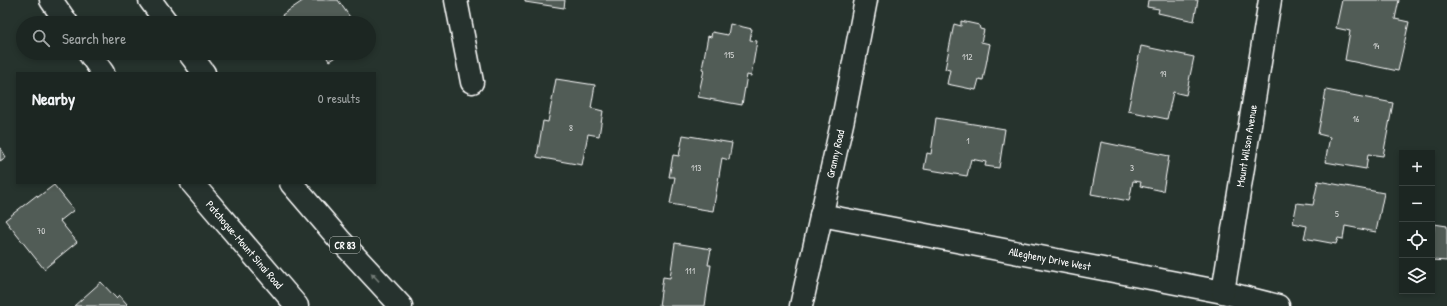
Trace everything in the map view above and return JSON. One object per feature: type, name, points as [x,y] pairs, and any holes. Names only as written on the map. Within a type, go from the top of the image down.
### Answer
[{"type":"main road","points":[[51,0],[62,16]]},
{"type":"main road","points":[[150,0],[162,16]]},
{"type":"main road","points":[[456,0],[472,82]]},
{"type":"main road","name":"Granny Road","points":[[801,306],[843,119],[866,0]]},
{"type":"main road","name":"Mount Wilson Avenue","points":[[1223,292],[1270,0]]},
{"type":"main road","points":[[94,60],[102,72]]},
{"type":"main road","points":[[194,60],[203,72]]},
{"type":"main road","name":"Patchogue-Mount Sinai Road","points":[[193,184],[297,306]]},
{"type":"main road","name":"CR 83","points":[[292,184],[339,239],[401,306]]},
{"type":"main road","name":"Allegheny Drive West","points":[[821,215],[1223,292],[1278,306]]},
{"type":"building","points":[[304,0],[338,0],[349,16],[283,16]]},
{"type":"building","points":[[525,0],[565,0],[564,8],[525,2]]},
{"type":"building","points":[[1148,0],[1198,0],[1194,21],[1158,13],[1159,9],[1147,7]]},
{"type":"building","points":[[1342,0],[1399,0],[1395,19],[1409,22],[1398,71],[1345,60],[1350,31],[1336,28]]},
{"type":"building","points":[[961,21],[979,25],[980,29],[984,30],[981,42],[990,44],[983,80],[979,79],[976,90],[947,84],[950,70],[945,69],[954,24],[961,26]]},
{"type":"building","points":[[730,24],[752,29],[750,40],[757,41],[751,76],[747,75],[742,105],[698,97],[704,70],[702,69],[708,36],[711,37],[712,32],[728,35]]},
{"type":"building","points":[[1141,46],[1194,57],[1186,95],[1173,92],[1167,119],[1128,111]]},
{"type":"building","points":[[556,79],[595,85],[591,108],[603,111],[599,136],[588,134],[582,165],[537,157],[543,121],[548,122]]},
{"type":"building","points":[[1326,90],[1393,103],[1383,156],[1368,154],[1366,169],[1325,162],[1330,137],[1318,134]]},
{"type":"building","points":[[936,118],[1005,129],[999,168],[985,166],[986,162],[971,159],[967,176],[924,169],[927,153],[931,154]]},
{"type":"building","points":[[683,135],[732,143],[729,160],[722,158],[713,211],[670,204],[675,177],[669,177],[673,155],[679,156]]},
{"type":"building","points":[[1101,142],[1169,156],[1163,191],[1140,186],[1141,182],[1133,181],[1129,201],[1091,194]]},
{"type":"building","points":[[0,147],[6,157],[0,161]]},
{"type":"building","points":[[1318,181],[1384,193],[1376,232],[1345,226],[1343,239],[1338,238],[1336,244],[1304,238],[1307,226],[1293,223],[1297,203],[1313,205]]},
{"type":"building","points":[[54,185],[74,210],[60,221],[77,242],[44,269],[5,220],[37,195],[38,197]]},
{"type":"building","points":[[1435,224],[1447,226],[1447,261],[1435,260]]},
{"type":"building","points":[[675,243],[711,249],[708,265],[711,265],[705,306],[659,306],[663,277],[670,278]]},
{"type":"building","points":[[101,282],[116,298],[119,295],[127,304],[125,306],[74,306]]}]
